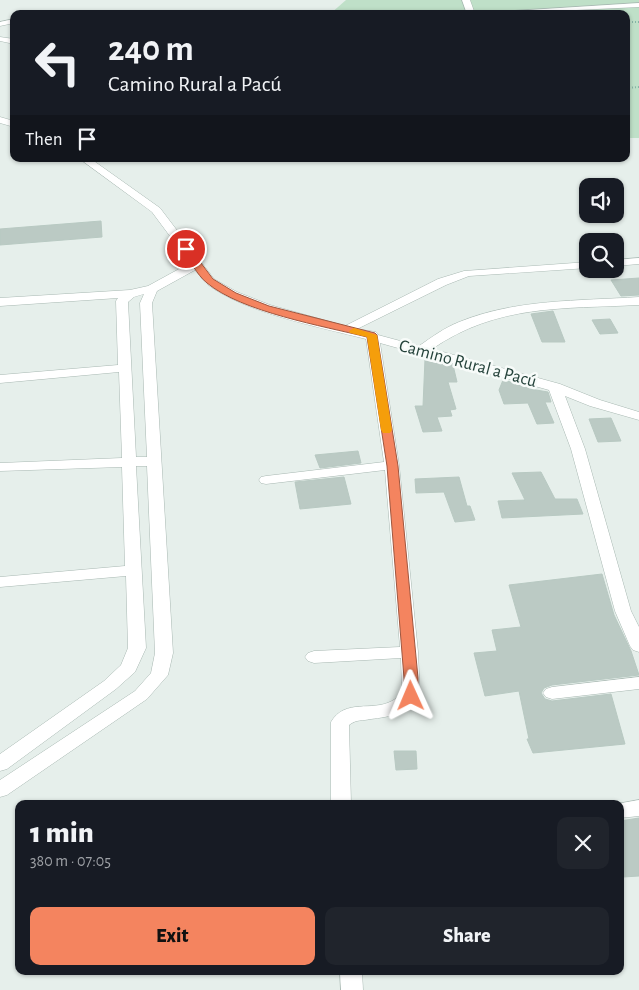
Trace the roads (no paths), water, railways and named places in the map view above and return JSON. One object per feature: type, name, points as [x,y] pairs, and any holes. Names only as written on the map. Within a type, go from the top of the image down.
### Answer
[{"type":"street","points":[[535,10],[639,5]]},
{"type":"street","name":"Camino Rural a Pacú","points":[[89,162],[156,210],[210,281],[233,295],[266,308],[372,335],[555,387],[595,403],[639,416]]},
{"type":"street","points":[[624,262],[639,261]]},
{"type":"street","points":[[0,302],[130,294],[152,289],[197,264]]},
{"type":"street","points":[[348,329],[442,282],[468,273],[579,266]]},
{"type":"street","points":[[0,790],[141,695],[159,675],[164,653],[146,303],[152,289]]},
{"type":"street","points":[[0,764],[110,685],[129,668],[137,648],[122,301],[130,294]]},
{"type":"street","points":[[422,350],[447,333],[469,322],[515,310],[639,301]]},
{"type":"street","points":[[341,800],[340,722],[352,713],[370,713],[397,708],[411,696],[409,652],[392,466],[372,335]]},
{"type":"street","points":[[0,379],[125,368]]},
{"type":"street","points":[[555,387],[578,449],[623,611],[639,646]]},
{"type":"street","points":[[0,467],[154,461]]},
{"type":"street","points":[[266,480],[392,466]]},
{"type":"street","points":[[0,582],[133,570]]},
{"type":"street","points":[[314,657],[409,652]]},
{"type":"street","points":[[552,692],[639,683]]},
{"type":"street","points":[[55,753],[62,720]]},
{"type":"street","points":[[624,810],[639,808]]},
{"type":"street","points":[[351,975],[352,990]]}]
